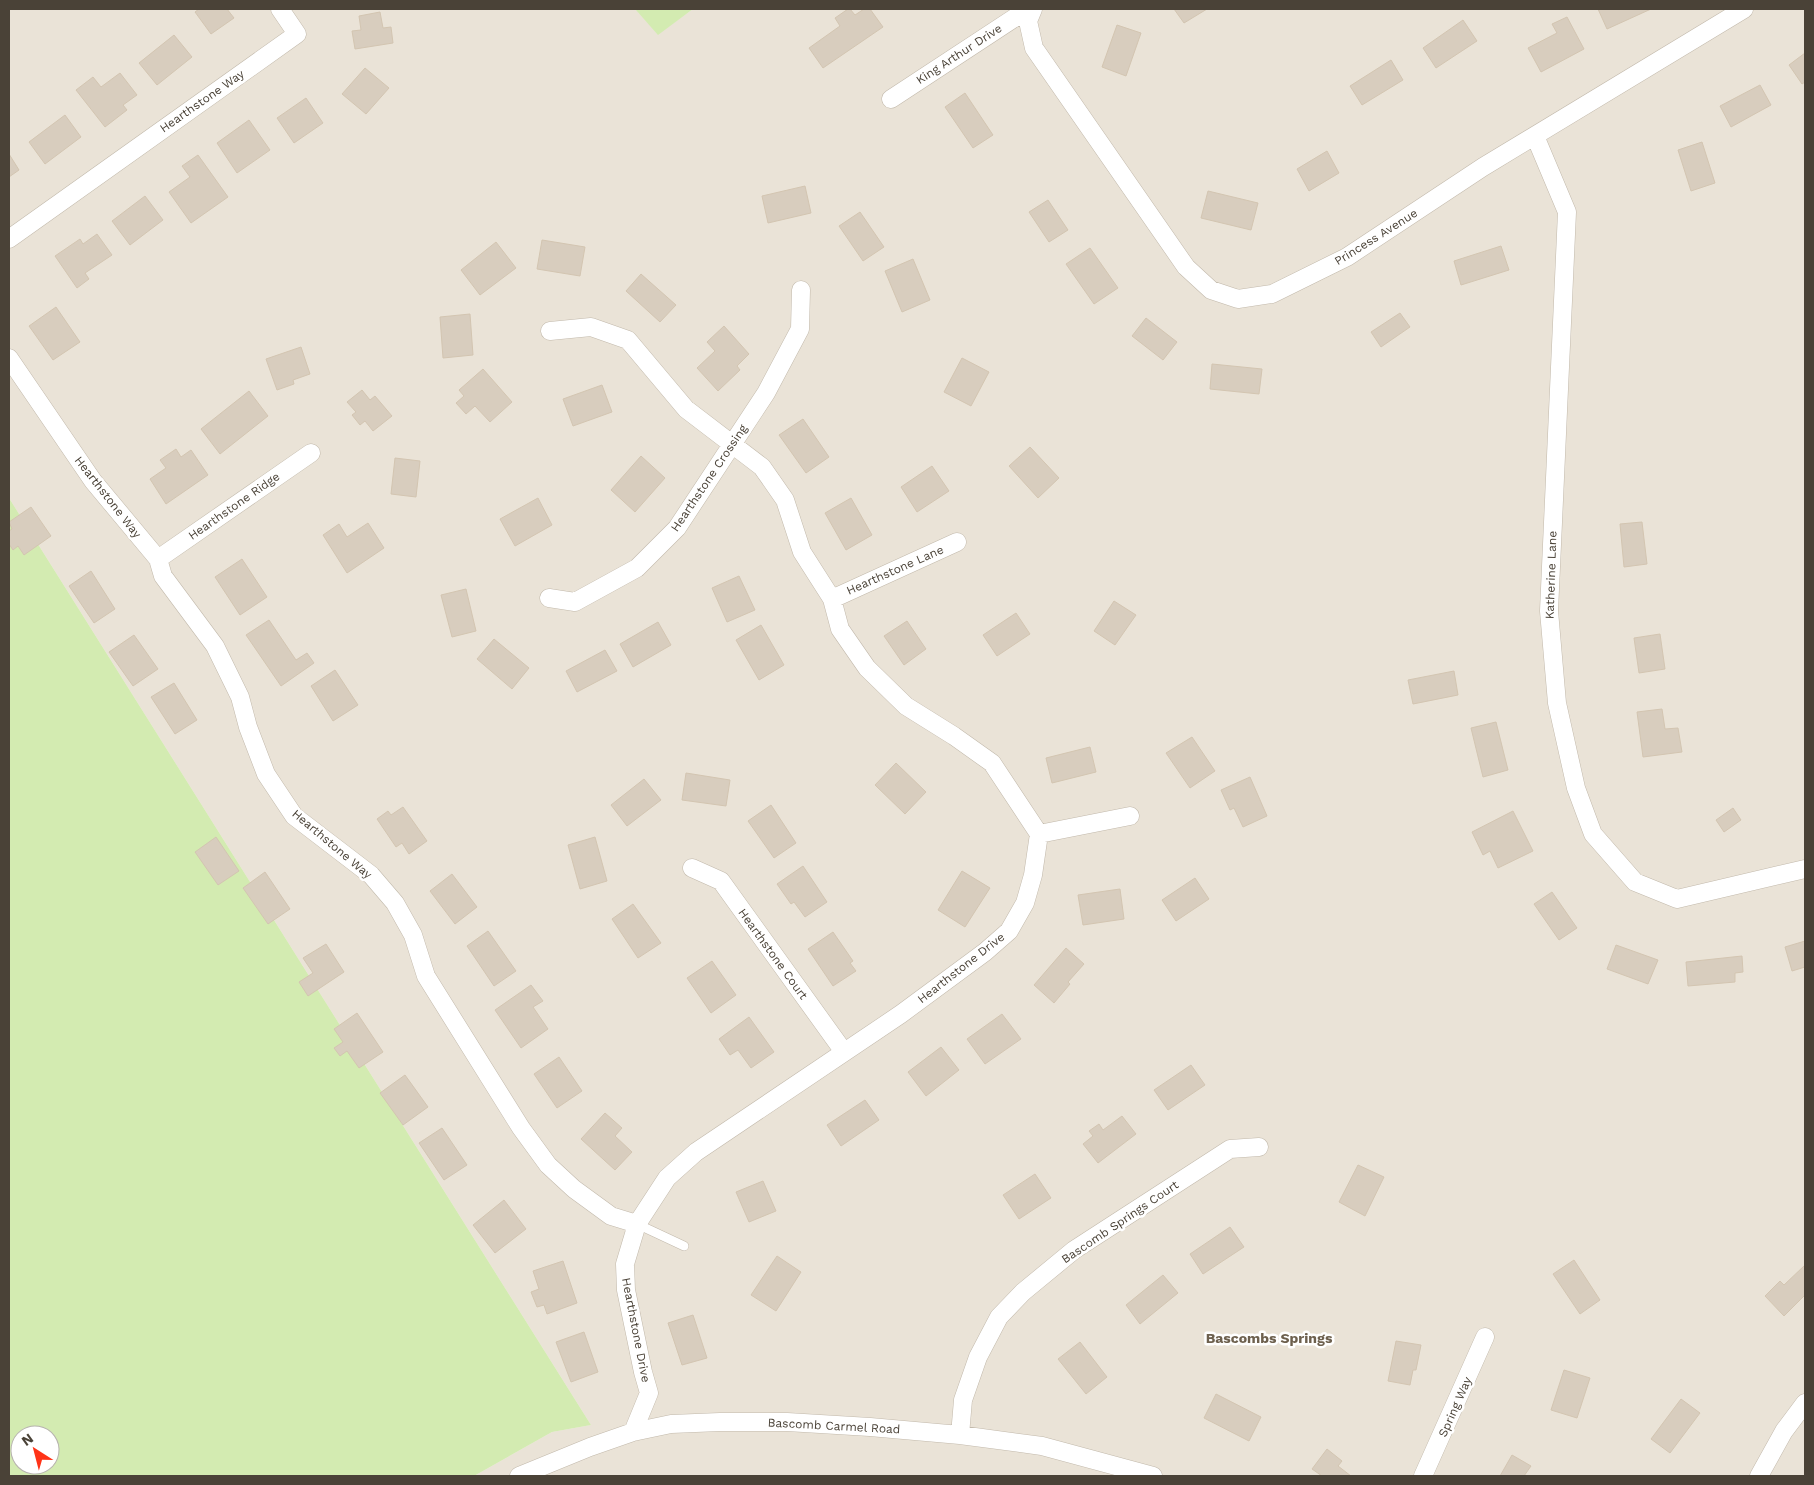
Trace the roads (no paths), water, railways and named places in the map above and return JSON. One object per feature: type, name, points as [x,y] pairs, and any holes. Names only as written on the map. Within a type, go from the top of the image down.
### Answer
[{"type":"street","name":"Hearthstone Way","points":[[9,239],[298,34],[280,9]]},
{"type":"street","name":"King Arthur Drive","points":[[891,99],[1028,9]]},
{"type":"street","name":"Princess Avenue","points":[[1033,9],[1028,21],[1034,48],[1186,267],[1211,290],[1238,299],[1272,294],[1347,257],[1483,167],[1744,9]]},
{"type":"street","name":"Katherine Lane","points":[[1535,136],[1567,212],[1548,611],[1557,703],[1576,788],[1593,834],[1635,882],[1677,899],[1805,869]]},
{"type":"street","name":"Hearthstone Crossing","points":[[549,598],[575,602],[637,568],[677,528],[766,393],[800,329],[801,290]]},
{"type":"street","points":[[550,331],[591,327],[628,340],[686,409],[732,446],[762,467],[785,500],[802,552],[832,599],[840,629],[867,668],[906,706],[954,736],[992,763],[1039,834],[1130,816]]},
{"type":"street","name":"Hearthstone Way","points":[[9,358],[93,481],[158,559],[163,576],[215,646],[240,697],[248,727],[266,774],[294,816],[371,874],[395,903],[412,935],[426,976],[521,1128],[548,1165],[574,1189],[611,1216],[637,1224]]},
{"type":"street","name":"Hearthstone Ridge","points":[[158,559],[311,453]]},
{"type":"street","name":"Hearthstone Lane","points":[[832,599],[957,542]]},
{"type":"street","name":"Hearthstone Drive","points":[[633,1432],[649,1393],[626,1290],[625,1264],[637,1224],[667,1178],[696,1152],[901,1014],[985,952],[1008,931],[1025,903],[1033,874],[1039,834]]},
{"type":"street","name":"Hearthstone Court","points":[[692,868],[721,881],[844,1052]]},
{"type":"street","name":"Bascomb Springs Court","points":[[960,1435],[963,1400],[978,1357],[999,1318],[1023,1292],[1074,1250],[1230,1150],[1259,1147]]},
{"type":"street","name":"Spring Way","points":[[1423,1476],[1448,1424],[1485,1336]]},
{"type":"street","points":[[1759,1476],[1784,1431],[1805,1403]]},
{"type":"street","name":"Bascomb Carmel Road","points":[[519,1476],[633,1432],[671,1424],[720,1422],[805,1423],[960,1435],[1042,1446],[1153,1476]]},
{"type":"lane","points":[[637,1224],[684,1246]]},
{"type":"district","name":"Bascombs Springs","points":[[1269,1338]]}]
